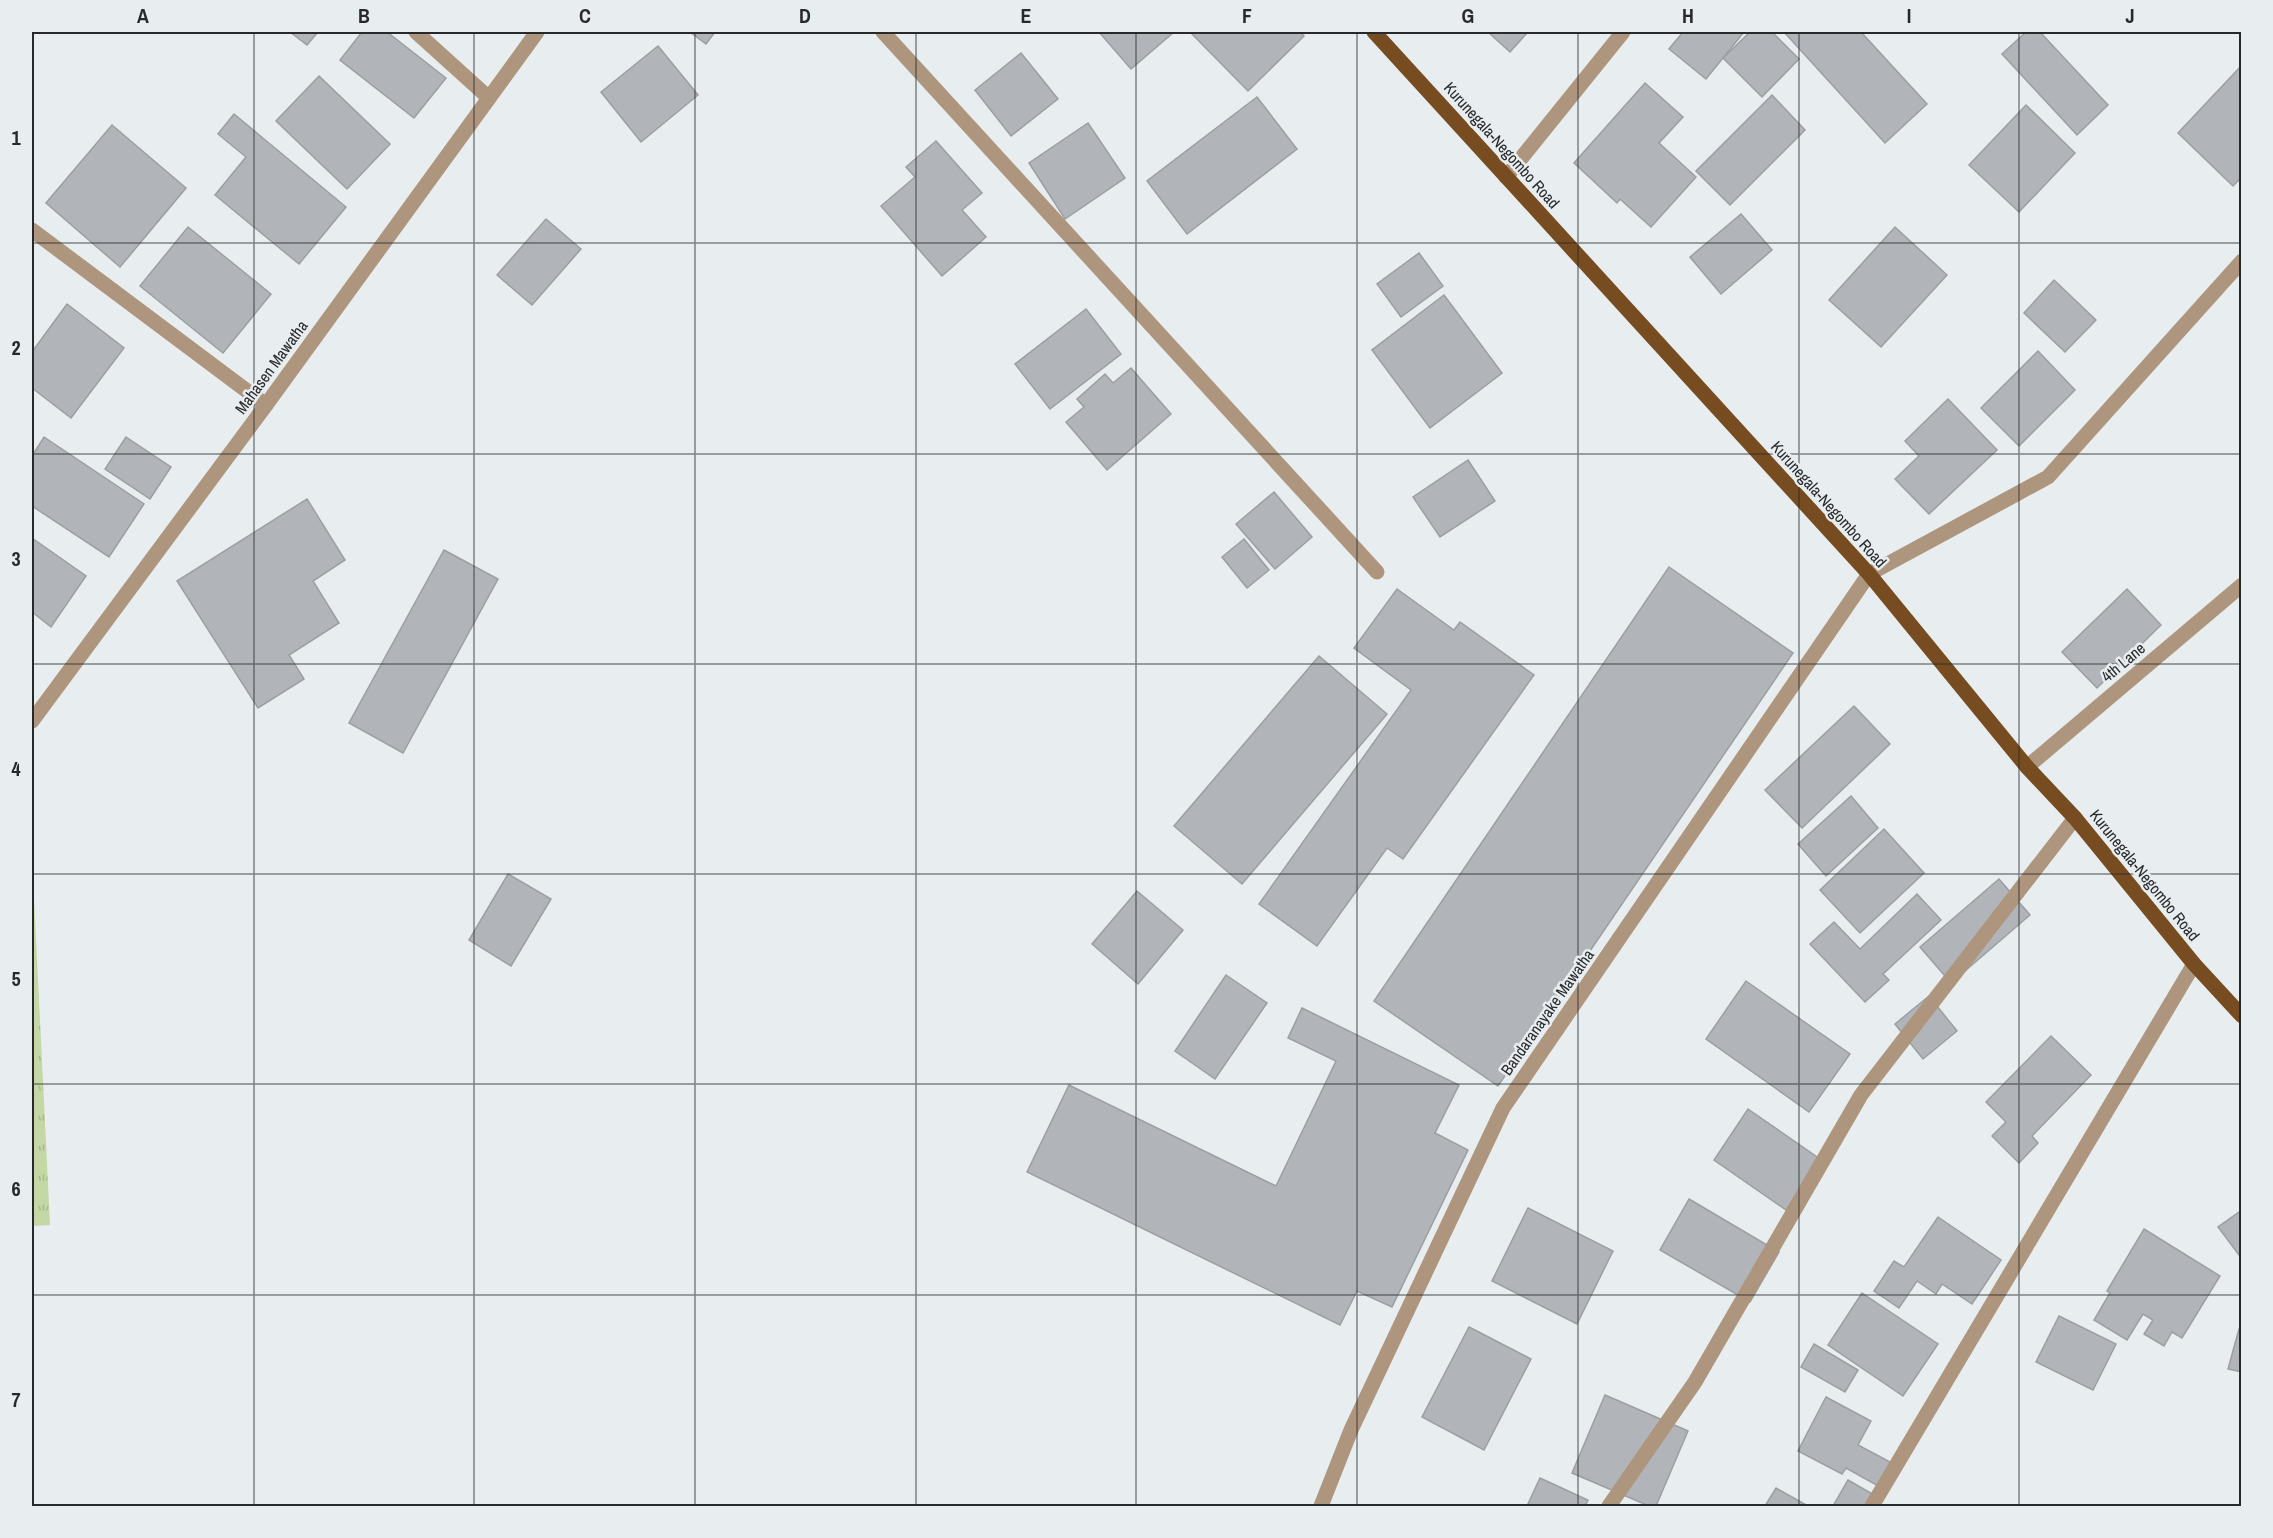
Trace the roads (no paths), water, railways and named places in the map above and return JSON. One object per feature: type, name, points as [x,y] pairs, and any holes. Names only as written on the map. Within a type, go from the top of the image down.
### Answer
[{"type":"main road","name":"Kurunegala-Negombo Road","points":[[1374,32],[1869,574],[2027,767],[2075,818],[2194,964],[2241,1016]]},
{"type":"street","points":[[416,32],[489,98]]},
{"type":"street","name":"Mahasen Mawatha","points":[[32,721],[266,405],[537,32]]},
{"type":"street","points":[[883,32],[1377,572]]},
{"type":"street","points":[[1506,177],[1623,32]]},
{"type":"street","points":[[32,230],[266,405]]},
{"type":"street","points":[[1869,574],[2048,477],[2241,261]]},
{"type":"street","name":"Bandaranayake Mawatha","points":[[1321,1506],[1351,1430],[1503,1108],[1869,574]]},
{"type":"street","name":"4th Lane","points":[[2027,767],[2241,585]]},
{"type":"street","points":[[1610,1506],[1695,1382],[1860,1095],[2075,818]]},
{"type":"street","points":[[1872,1506],[2194,964]]}]
